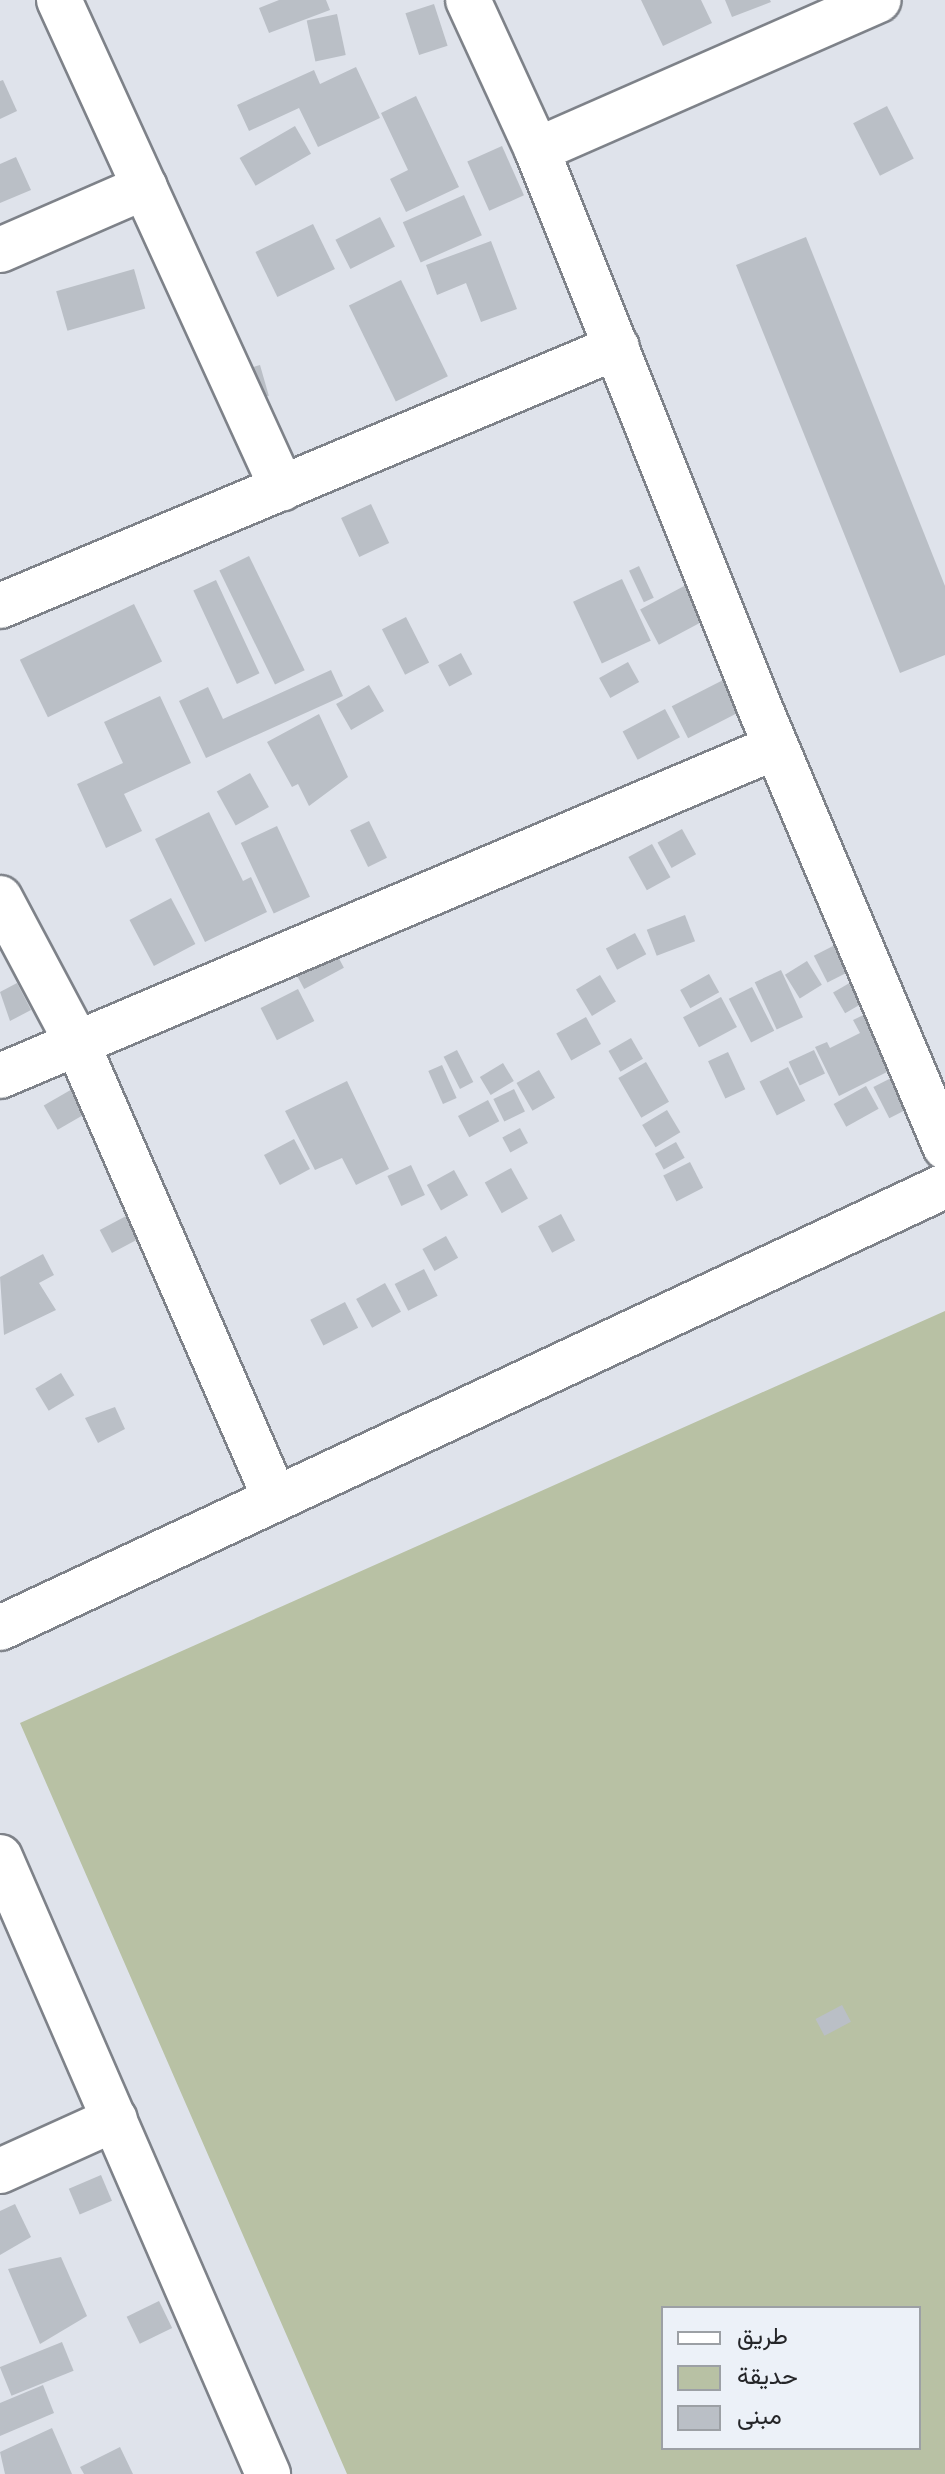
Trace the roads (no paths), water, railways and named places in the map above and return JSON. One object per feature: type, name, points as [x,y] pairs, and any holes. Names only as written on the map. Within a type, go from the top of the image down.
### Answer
[{"type":"street","points":[[59,0],[282,488]]},
{"type":"street","points":[[468,0],[537,150],[776,747],[945,1147]]},
{"type":"street","points":[[537,150],[878,0]]},
{"type":"street","points":[[0,250],[145,187]]},
{"type":"street","points":[[0,606],[617,347]]},
{"type":"street","points":[[0,1076],[776,747]]},
{"type":"street","points":[[0,898],[77,1043],[275,1499]]},
{"type":"street","points":[[0,1628],[945,1186]]},
{"type":"street","points":[[0,1857],[268,2474]]},
{"type":"street","points":[[0,2171],[115,2119]]}]
